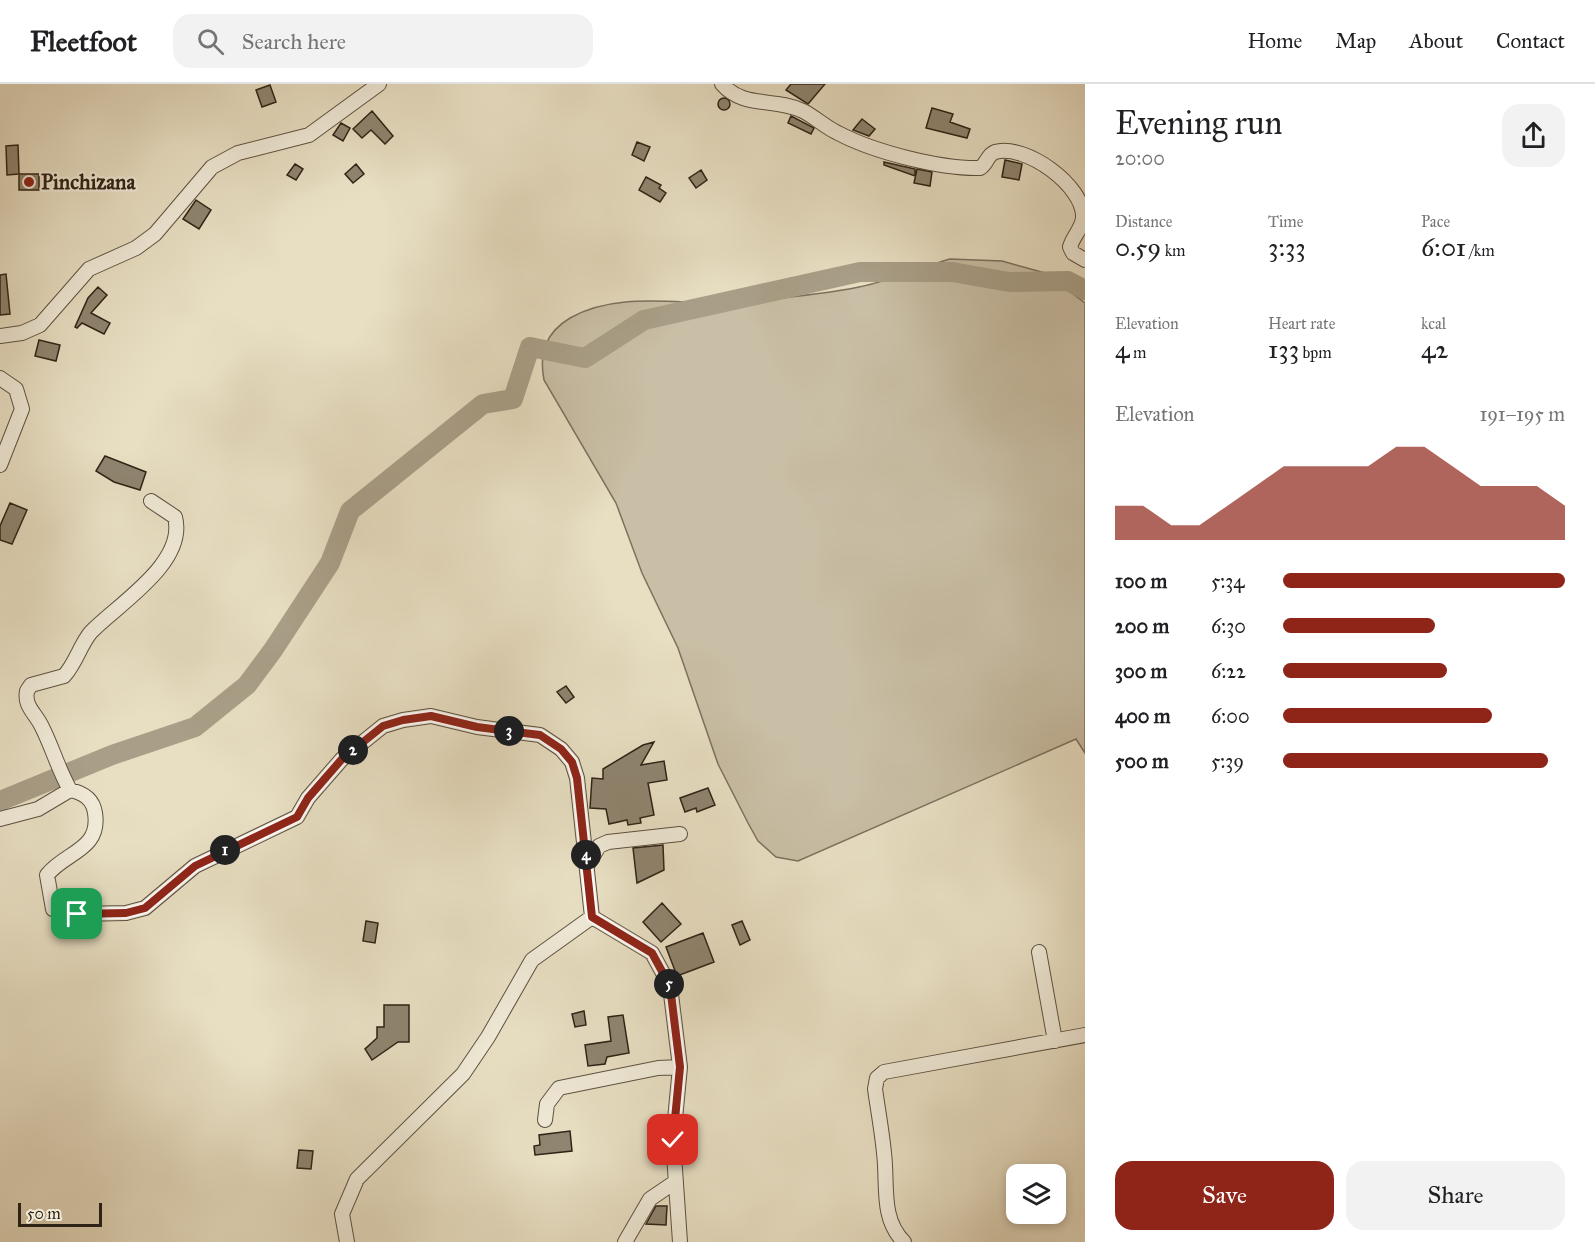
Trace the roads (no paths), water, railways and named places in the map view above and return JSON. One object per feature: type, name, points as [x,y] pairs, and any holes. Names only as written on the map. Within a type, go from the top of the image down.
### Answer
[{"type":"street","points":[[0,336],[22,333],[40,325],[89,269],[136,248],[155,234],[212,167],[238,153],[309,135],[379,84]]},
{"type":"street","points":[[722,84],[738,99],[771,102],[798,110],[837,133],[856,141],[932,164],[980,168],[984,166],[989,156],[1006,152],[1043,163],[1069,183],[1082,206],[1083,217],[1080,228],[1070,247],[1072,253],[1085,260]]},
{"type":"street","points":[[0,378],[16,389],[22,409],[0,465]]},
{"type":"street","points":[[70,790],[57,768],[41,725],[28,706],[27,691],[31,685],[64,676],[89,634],[136,595],[159,568],[176,536],[178,525],[175,517],[151,501]]},
{"type":"street","points":[[0,819],[38,809],[70,790],[82,793],[94,806],[95,831],[90,842],[78,853],[53,868],[47,875],[53,909],[77,914],[126,913],[145,908],[195,866],[297,817],[308,798],[342,759],[383,726],[431,716],[469,726],[540,735],[561,749],[572,762],[577,778],[592,917]]},
{"type":"street","points":[[588,864],[600,846],[608,842],[680,834]]},
{"type":"street","points":[[592,917],[652,953],[670,986],[680,1067],[673,1140],[680,1242]]},
{"type":"street","points":[[347,1242],[342,1214],[357,1179],[463,1074],[488,1037],[532,960],[558,938],[592,917]]},
{"type":"street","points":[[1040,952],[1055,1041]]},
{"type":"street","points":[[904,1242],[899,1237],[885,1200],[885,1156],[875,1089],[877,1078],[884,1072],[1085,1035]]},
{"type":"street","points":[[545,1120],[547,1104],[559,1088],[658,1068],[680,1067]]},
{"type":"street","points":[[625,1242],[650,1199],[675,1182]]},
{"type":"waterway","points":[[0,801],[112,755],[195,727],[247,685],[273,650],[330,563],[350,511],[483,404],[513,399],[530,347],[585,358],[644,320],[860,272],[952,272],[1009,282],[1068,281],[1085,290]]},
{"type":"place","name":"Pinchizana","points":[[29,182]]}]
